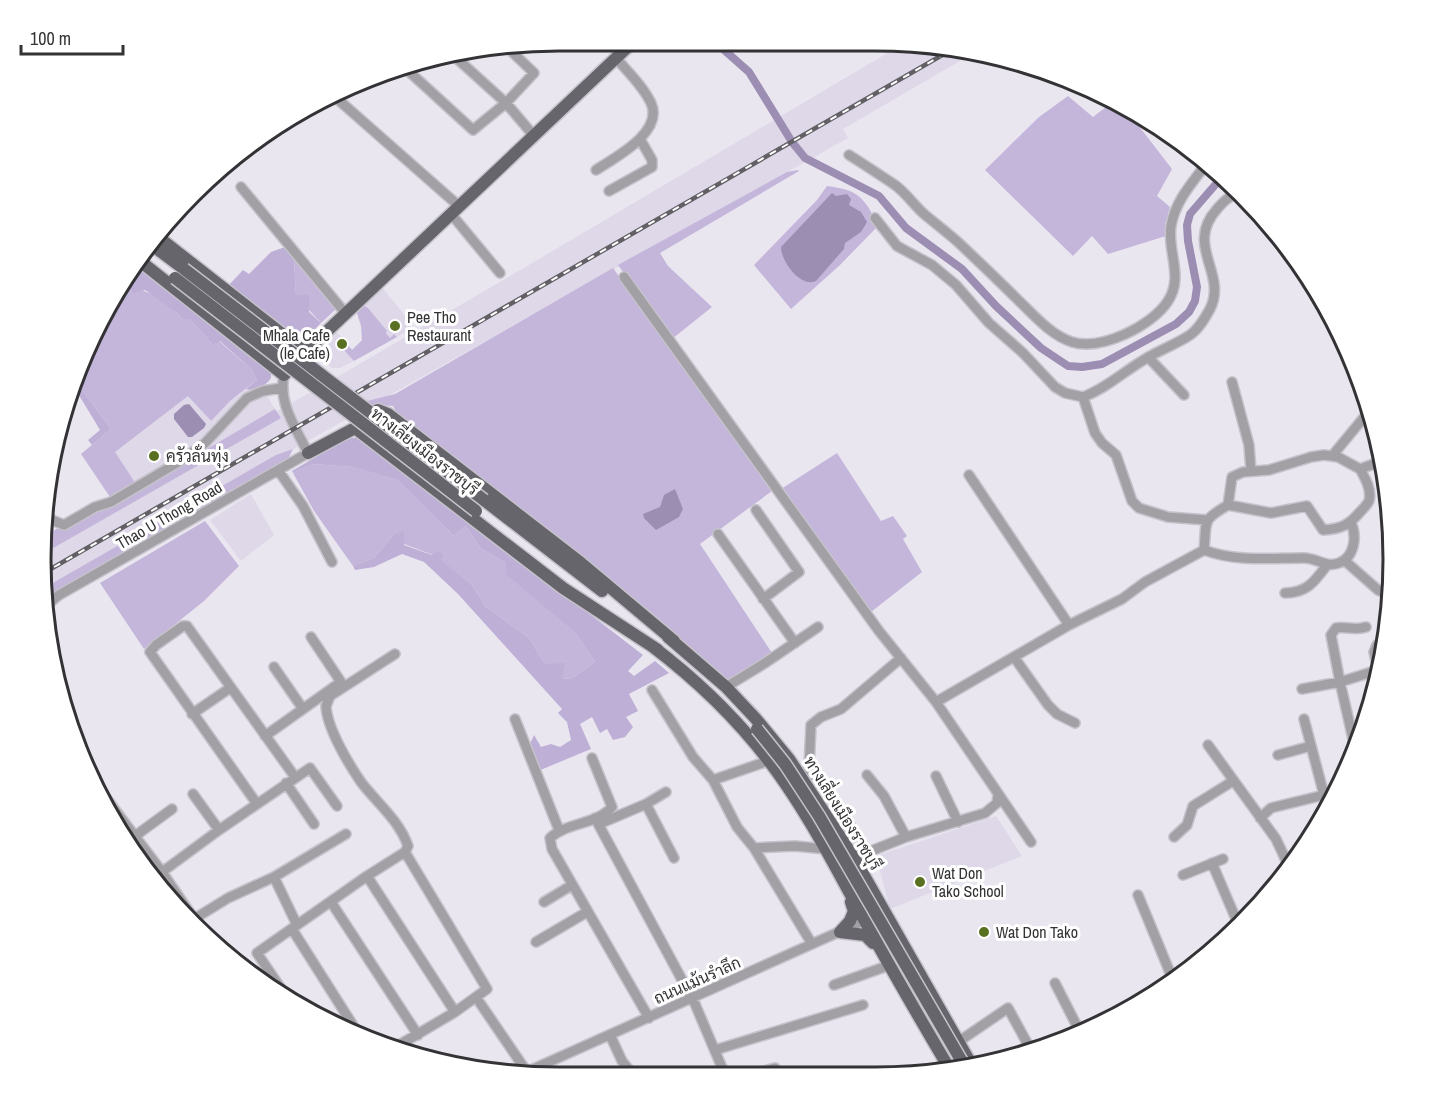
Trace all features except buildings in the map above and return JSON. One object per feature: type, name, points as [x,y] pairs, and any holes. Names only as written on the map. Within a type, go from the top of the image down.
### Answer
[{"type":"main road","points":[[145,265],[284,375],[305,352],[623,51]]},
{"type":"main road","points":[[163,241],[305,352]]},
{"type":"main road","name":"ทางเลี่ยงเมืองราชบุรี","points":[[157,249],[179,274],[476,511],[686,673],[754,731],[813,820],[953,1061]]},
{"type":"main road","name":"ทางเลี่ยงเมืองราชบุรี","points":[[150,258],[179,274],[484,501],[639,619],[712,682],[796,781],[819,816],[961,1059]]},
{"type":"main road","points":[[308,453],[355,428],[366,415],[378,410],[388,414],[581,563],[674,641]]},
{"type":"main road","points":[[355,428],[562,588],[657,650]]},
{"type":"main road","name":"ทางเลี่ยงเมืองราชบุรี","points":[[639,619],[674,641],[726,687],[756,718],[789,759],[854,858],[968,1058]]},
{"type":"main road","name":"ทางเลี่ยงเมืองราชบุรี","points":[[686,673],[768,761],[796,800],[946,1062]]},
{"type":"main road","points":[[840,932],[850,921],[854,911],[846,886]]},
{"type":"main road","points":[[840,932],[865,934],[880,950]]},
{"type":"street","points":[[411,73],[473,130],[506,103],[534,73],[513,53]]},
{"type":"street","points":[[596,170],[632,147],[653,118],[651,104],[644,91],[616,58]]},
{"type":"street","points":[[460,61],[506,103],[534,136]]},
{"type":"street","points":[[339,101],[456,211],[500,273]]},
{"type":"street","points":[[609,191],[652,167],[652,160],[640,139]]},
{"type":"street","points":[[849,155],[897,187],[1039,320],[1059,336],[1082,344],[1107,341],[1137,328],[1156,315],[1169,300],[1175,286],[1176,276],[1171,228],[1176,207],[1202,170]]},
{"type":"street","points":[[242,187],[346,314]]},
{"type":"street","points":[[875,218],[897,246],[932,265],[956,285],[989,323],[1023,353],[1055,387],[1065,393],[1083,397],[1095,393],[1148,357],[1190,335],[1204,319],[1211,307],[1214,289],[1204,240],[1206,225],[1231,197]]},
{"type":"street","points":[[624,278],[879,631],[936,702],[1031,842]]},
{"type":"street","points":[[1148,357],[1184,395]]},
{"type":"street","points":[[284,375],[281,388],[284,404],[308,453]]},
{"type":"street","points":[[1232,382],[1249,445],[1251,471]]},
{"type":"street","points":[[53,520],[64,525],[95,507],[116,499],[198,449],[247,398],[263,391],[281,388]]},
{"type":"street","points":[[1083,397],[1095,433],[1102,443],[1116,455],[1132,501],[1139,508],[1168,517],[1207,520]]},
{"type":"street","points":[[1332,456],[1363,418]]},
{"type":"street","name":"Thao U Thong Road","points":[[53,600],[308,453]]},
{"type":"street","points":[[1204,550],[1207,520],[1228,505],[1271,513],[1307,506],[1323,530],[1351,523],[1369,501],[1369,493],[1360,469],[1338,457],[1311,457],[1269,470],[1236,474],[1232,477],[1228,505]]},
{"type":"street","points":[[1360,469],[1374,464]]},
{"type":"street","points":[[278,470],[303,506],[332,562]]},
{"type":"street","points":[[969,475],[1069,625]]},
{"type":"street","points":[[756,510],[799,572],[763,599]]},
{"type":"street","points":[[936,702],[1069,625],[1122,600],[1145,582],[1204,550],[1232,557],[1306,558],[1327,565],[1344,560],[1354,545],[1355,537],[1351,523]]},
{"type":"street","points":[[718,534],[795,643]]},
{"type":"street","points":[[1344,560],[1382,592]]},
{"type":"street","points":[[1285,593],[1305,590],[1327,565]]},
{"type":"street","points":[[257,804],[150,652],[156,645],[183,626],[187,626],[295,777]]},
{"type":"street","points":[[726,687],[818,627]]},
{"type":"street","points":[[1352,733],[1332,641],[1333,631],[1340,627],[1355,629],[1366,627]]},
{"type":"street","points":[[266,736],[341,682],[311,637]]},
{"type":"street","points":[[276,980],[258,953],[405,852],[408,846],[404,836],[384,807],[362,782],[347,758],[335,734],[326,705],[330,696],[396,654]]},
{"type":"street","points":[[1014,657],[1048,705],[1057,714],[1075,723]]},
{"type":"street","points":[[867,852],[834,800],[809,769],[811,725],[821,717],[841,709],[901,658]]},
{"type":"street","points":[[274,667],[303,709]]},
{"type":"street","points":[[1302,689],[1369,674]]},
{"type":"street","points":[[192,714],[230,688]]},
{"type":"street","points":[[652,690],[693,757],[713,780],[737,827],[754,848],[812,944]]},
{"type":"street","points":[[515,719],[559,830]]},
{"type":"street","points":[[1260,818],[1271,808],[1324,795],[1304,719]]},
{"type":"street","points":[[1208,745],[1276,839],[1285,858]]},
{"type":"street","points":[[1278,755],[1311,746]]},
{"type":"street","points":[[592,758],[612,807],[597,821]]},
{"type":"street","points":[[713,780],[768,761]]},
{"type":"street","points":[[162,872],[310,768],[338,806]]},
{"type":"street","points":[[867,775],[884,796],[906,837]]},
{"type":"street","points":[[936,776],[958,822]]},
{"type":"street","points":[[1174,837],[1187,825],[1193,806],[1233,781]]},
{"type":"street","points":[[286,783],[314,824]]},
{"type":"street","points":[[649,1018],[552,849],[550,838],[559,830],[597,821],[646,804],[666,792]]},
{"type":"street","points":[[193,794],[219,830]]},
{"type":"street","points":[[854,858],[906,837],[958,822],[993,808],[997,803],[998,795]]},
{"type":"street","points":[[646,804],[674,858]]},
{"type":"street","points":[[135,836],[172,809]]},
{"type":"street","points":[[597,821],[691,998],[722,1067]]},
{"type":"street","points":[[128,827],[177,894]]},
{"type":"street","points":[[198,916],[228,898],[274,878],[346,834]]},
{"type":"street","points":[[754,848],[795,846],[826,849]]},
{"type":"street","points":[[404,1043],[488,989],[405,852]]},
{"type":"street","points":[[1183,875],[1223,859]]},
{"type":"street","points":[[1212,863],[1235,917]]},
{"type":"street","points":[[367,876],[455,1012]]},
{"type":"street","points":[[274,878],[295,927],[352,1022]]},
{"type":"street","points":[[544,902],[573,885]]},
{"type":"street","points":[[1138,895],[1170,972]]},
{"type":"street","points":[[331,902],[418,1035]]},
{"type":"street","points":[[536,942],[587,912]]},
{"type":"street","name":"ถนนแม้นรำลึก","points":[[541,1066],[884,912]]},
{"type":"street","points":[[834,985],[890,965]]},
{"type":"street","points":[[1055,983],[1076,1025]]},
{"type":"street","points":[[480,1003],[521,1066]]},
{"type":"street","points":[[715,1050],[863,1005]]},
{"type":"street","points":[[958,1042],[1008,1008],[1027,1043]]},
{"type":"street","points":[[610,1035],[627,1067]]},
{"type":"shaded area","points":[[890,51],[963,59],[843,129],[848,138],[52,585],[52,537],[136,484],[114,452],[189,395],[210,421],[246,389],[256,390],[261,386],[275,409],[213,447],[522,269]]},
{"type":"shaded area","points":[[1068,96],[1093,117],[1107,107],[1138,125],[1172,169],[1157,196],[1170,207],[1165,225],[1166,236],[1108,254],[1092,236],[1073,256],[985,170],[1039,117]]},
{"type":"shaded area","points":[[798,170],[660,253],[668,266],[712,307],[672,339],[618,265],[787,172]]},
{"type":"shaded area","points":[[827,186],[853,192],[863,200],[870,210],[876,228],[840,265],[791,309],[754,265],[817,200]]},
{"type":"shaded area","points":[[832,193],[836,196],[847,194],[851,199],[849,205],[861,212],[867,222],[861,232],[845,243],[844,249],[816,281],[804,281],[792,272],[784,259],[781,247]]},
{"type":"shaded area","points":[[285,247],[336,309],[321,323],[296,296],[294,259]]},
{"type":"shaded area","points":[[285,247],[294,259],[296,295],[309,295],[309,312],[321,323],[302,342],[228,286],[243,270],[249,274],[271,252]]},
{"type":"shaded area","points":[[613,268],[772,491],[700,544],[772,653],[729,680],[398,415],[393,406],[372,405],[367,401],[395,394]]},
{"type":"shaded area","points":[[142,270],[267,365],[271,378],[257,389],[246,389],[257,380],[251,369],[220,341],[213,345],[190,319],[182,319],[176,312],[145,290],[134,293],[130,288]]},
{"type":"shaded area","points":[[381,286],[407,318],[412,329],[397,337],[394,334],[390,338],[368,308],[362,305]]},
{"type":"shaded area","points":[[131,287],[158,298],[182,319],[190,319],[213,345],[219,341],[251,369],[257,380],[230,401],[211,421],[188,396],[115,452],[136,484],[112,500],[81,454],[111,429],[81,389],[103,334]]},
{"type":"shaded area","points":[[362,305],[368,308],[390,338],[394,334],[397,337],[354,361],[343,349],[347,344],[352,350],[362,340],[357,313]]},
{"type":"shaded area","points":[[335,330],[355,353],[352,357],[354,361],[340,368],[332,368],[313,350]]},
{"type":"shaded area","points":[[81,389],[111,429],[92,445],[88,440],[100,430],[79,395]]},
{"type":"shaded area","points":[[189,404],[206,424],[192,437],[188,437],[174,419],[174,414],[184,405]]},
{"type":"shaded area","points":[[275,409],[281,418],[51,549],[52,532],[65,524],[64,520],[99,501],[139,489]]},
{"type":"shaded area","points":[[348,438],[358,438],[369,444],[643,655],[628,671],[634,676],[655,661],[669,673],[629,694],[638,711],[626,717],[633,727],[625,737],[613,740],[607,729],[600,733],[592,717],[580,724],[591,749],[538,771],[530,744],[534,735],[541,747],[551,744],[560,747],[571,740],[567,722],[558,713],[562,709],[458,594],[424,562],[402,554],[374,567],[355,570],[353,566],[374,558],[393,535],[404,531],[404,545],[432,555],[438,550],[443,556],[441,560],[472,585],[486,607],[529,638],[545,664],[565,663],[562,678],[571,679],[595,662],[576,634],[506,574],[506,563],[480,548],[466,526],[454,536],[397,480],[353,467],[313,464],[293,473],[292,471]]},
{"type":"shaded area","points":[[293,449],[288,459],[52,595],[52,584],[276,455]]},
{"type":"shaded area","points":[[837,453],[881,521],[893,516],[907,536],[903,539],[922,572],[871,612],[781,489]]},
{"type":"shaded area","points":[[313,464],[354,467],[397,480],[454,536],[466,526],[480,548],[506,563],[546,608],[576,634],[595,662],[571,679],[562,678],[545,664],[529,638],[486,607],[472,585],[440,560],[438,550],[433,555],[404,544],[393,535],[374,558],[353,566],[314,511],[293,473]]},
{"type":"shaded area","points":[[675,489],[683,509],[679,517],[656,530],[643,514],[660,507],[664,495]]},
{"type":"shaded area","points":[[251,494],[274,535],[241,561],[210,520]]},
{"type":"shaded area","points":[[205,521],[239,566],[204,601],[144,649],[100,583]]},
{"type":"shaded area","name":"Wat Don Tako School","points":[[996,816],[1022,856],[890,909],[876,856]]},
{"type":"waterway","points":[[725,51],[749,72],[792,142],[805,158],[879,196],[906,228],[962,269],[996,306],[1041,348],[1068,366],[1082,367],[1102,364],[1176,324],[1189,312],[1195,301],[1197,287],[1187,225],[1190,214],[1217,183]]},
{"type":"railway","points":[[51,569],[942,55]]},
{"type":"place","name":"Pee Tho Restaurant","points":[[395,326]]},
{"type":"place","name":"Mhala Cafe (le Cafe)","points":[[342,344]]},
{"type":"place","name":"ครัวลั่นทุ่ง","points":[[154,456]]},
{"type":"place","name":"Wat Don Tako School","points":[[920,882]]},
{"type":"place","name":"Wat Don Tako","points":[[984,932]]}]
